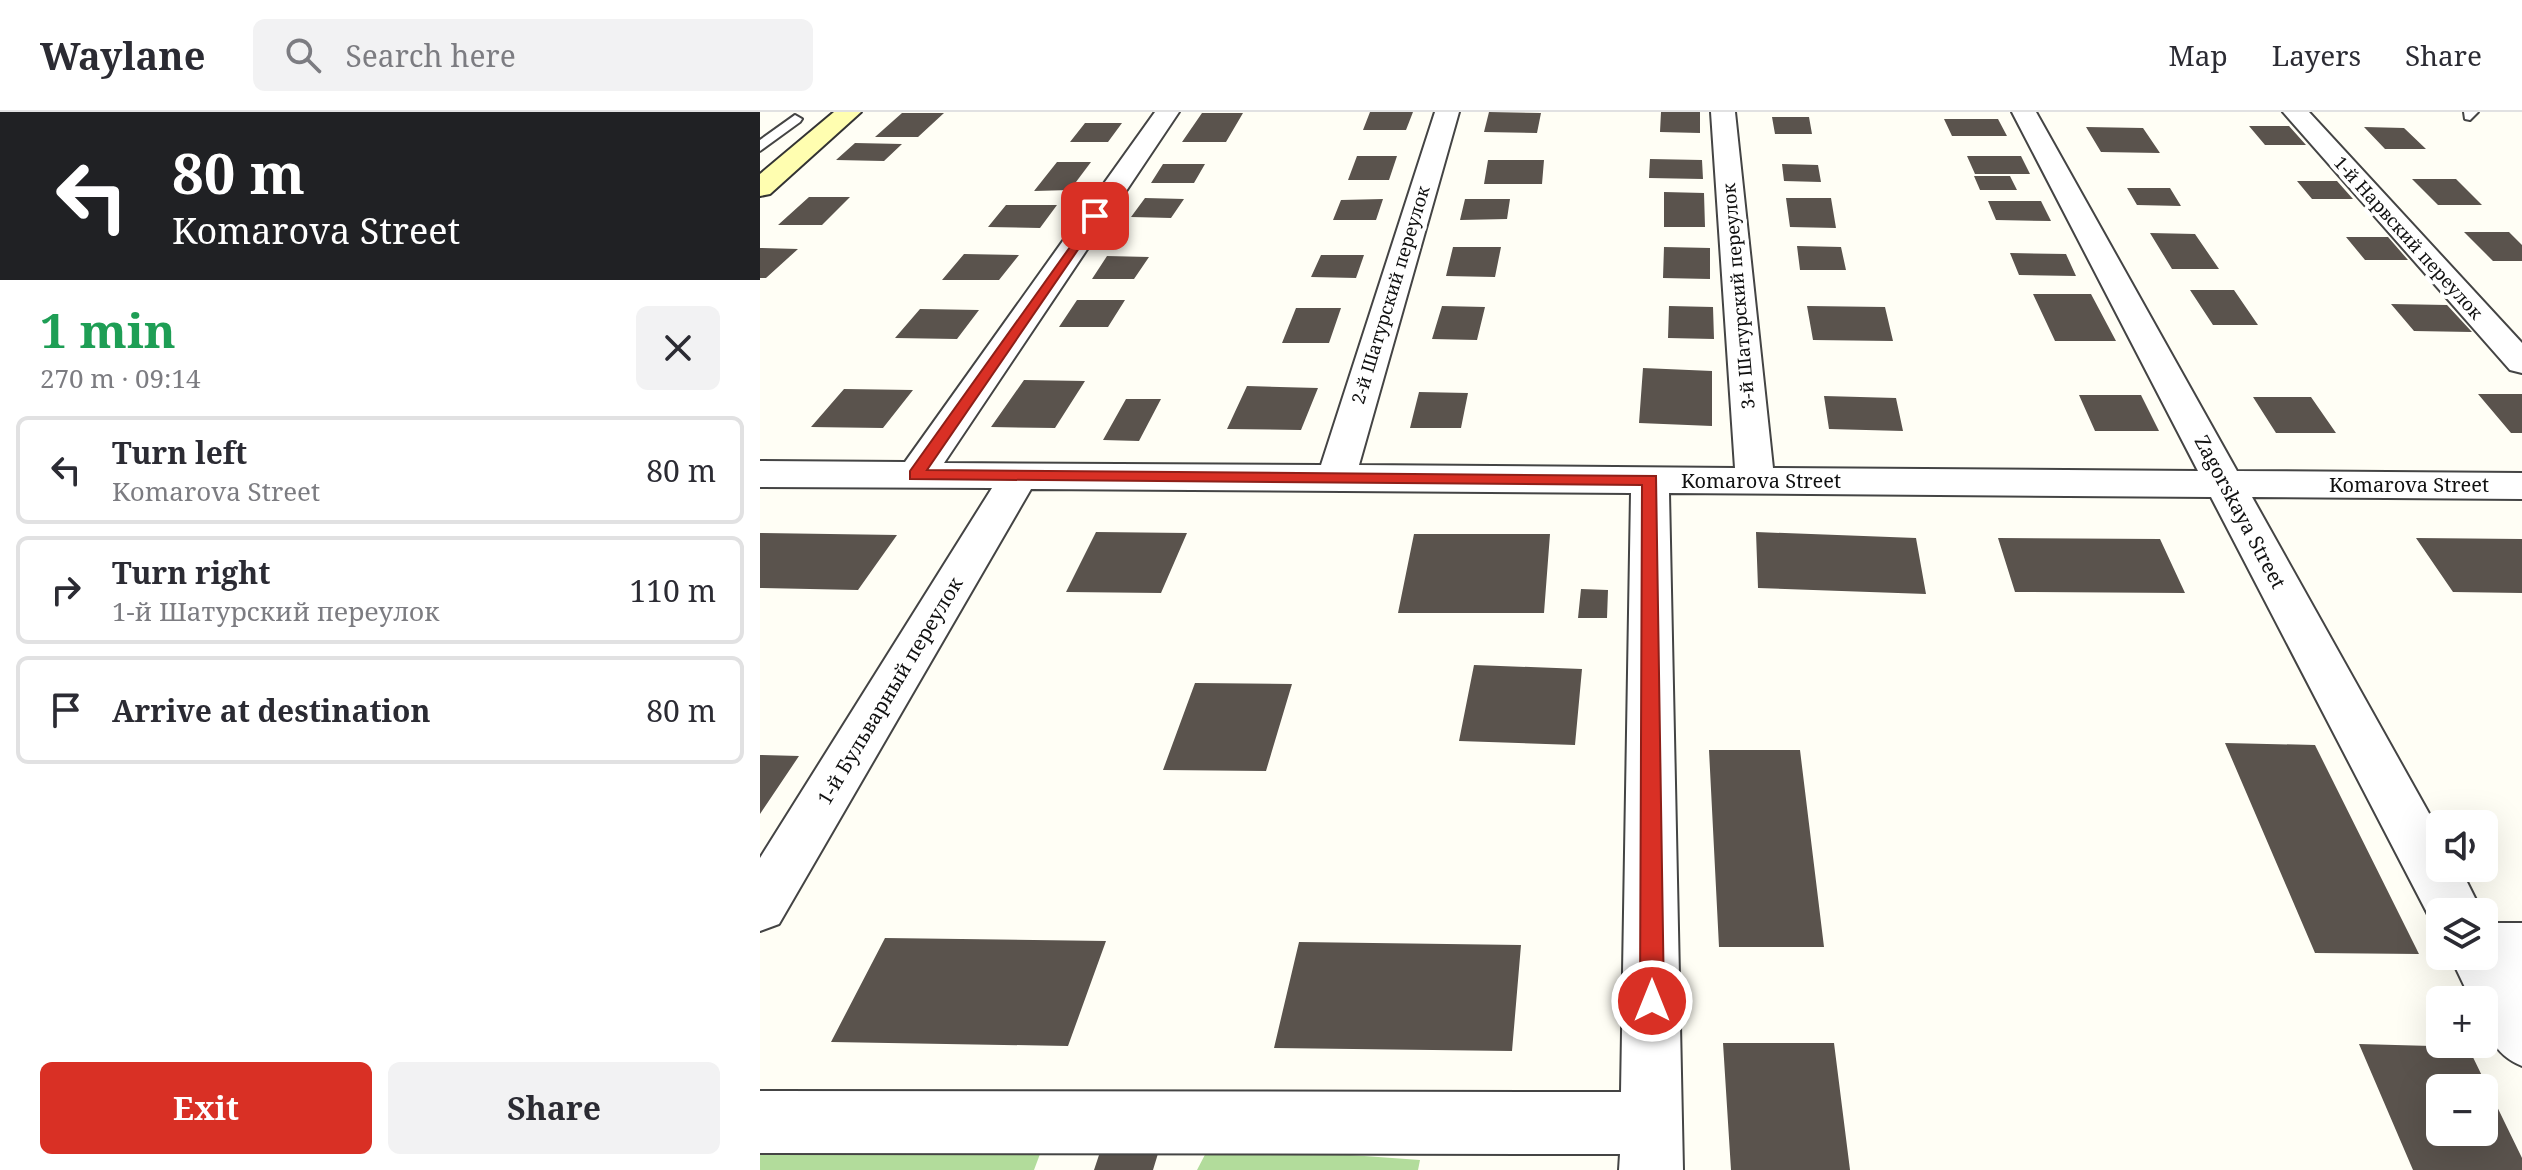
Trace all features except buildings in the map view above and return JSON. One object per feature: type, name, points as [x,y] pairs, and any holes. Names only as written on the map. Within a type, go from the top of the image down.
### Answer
[{"type":"main road","points":[[760,188],[849,112]]},
{"type":"street","points":[[916,475],[1167,112]]},
{"type":"street","name":"2-й Шатурский переулок","points":[[1336,478],[1447,112]]},
{"type":"street","name":"3-й Шатурский переулок","points":[[1723,112],[1755,481]]},
{"type":"street","name":"Zagorskaya Street","points":[[2024,112],[2447,898]]},
{"type":"street","name":"1-й Нарвский переулок","points":[[2295,112],[2522,363]]},
{"type":"street","name":"Komarova Street","points":[[760,474],[2522,486]]},
{"type":"street","name":"1-й Бульварный переулок","points":[[760,906],[1019,476]]},
{"type":"street","points":[[760,1122],[1652,1146],[1650,480]]},
{"type":"street","points":[[2498,950],[2522,950]]},
{"type":"street","points":[[2486,970],[2522,1037]]},
{"type":"lane","points":[[760,147],[795,119]]},
{"type":"green space","points":[[1210,1145],[1420,1160],[1418,1170],[1197,1170]]},
{"type":"green space","points":[[1043,1146],[1034,1170],[760,1170],[760,1149]]},
{"type":"route","points":[[1095,216],[916,475],[1650,480],[1652,1001]]}]
